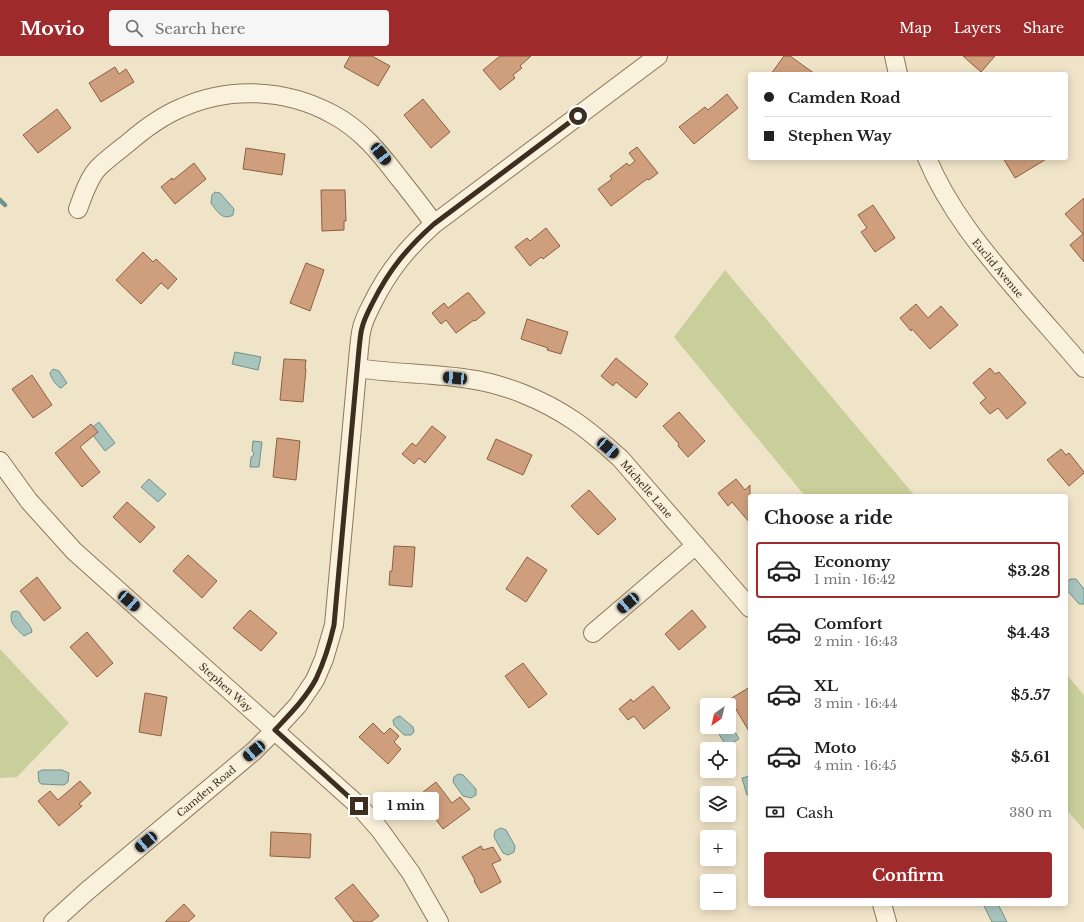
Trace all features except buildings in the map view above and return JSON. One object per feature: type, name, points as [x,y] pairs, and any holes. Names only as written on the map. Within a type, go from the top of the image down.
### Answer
[{"type":"street","name":"Camden Road","points":[[53,922],[92,887],[254,751],[298,705],[315,680],[324,659],[334,625],[362,328],[381,286],[396,264],[414,242],[434,224],[658,56]]},
{"type":"street","points":[[894,56],[898,72]]},
{"type":"street","points":[[78,209],[86,188],[97,169],[148,127],[180,108],[201,100],[232,94],[267,93],[298,99],[333,114],[360,132],[381,154],[434,224]]},
{"type":"street","name":"Euclid Avenue","points":[[928,160],[950,202],[967,229],[987,256],[1084,368]]},
{"type":"street","name":"Michelle Lane","points":[[358,368],[470,379],[507,388],[543,403],[573,420],[620,458],[748,606]]},
{"type":"street","name":"Stephen Way","points":[[0,461],[29,502],[74,551],[359,806],[380,830],[411,873],[439,922]]},
{"type":"street","points":[[593,633],[696,545]]},
{"type":"street","points":[[883,906],[887,922]]},
{"type":"green space","points":[[725,270],[913,494],[803,494],[674,337]]},
{"type":"green space","points":[[0,649],[69,723],[17,777],[0,778]]},
{"type":"green space","points":[[1068,676],[1084,695],[1084,830],[1068,811]]},
{"type":"water","points":[[215,192],[220,193],[234,209],[233,215],[229,217],[223,216],[215,209],[211,203],[212,195]]},
{"type":"water","points":[[235,352],[261,357],[258,370],[232,364]]},
{"type":"water","points":[[53,369],[59,371],[67,383],[61,388],[51,377],[50,373]]},
{"type":"water","points":[[99,422],[115,443],[105,451],[89,430]]},
{"type":"water","points":[[253,441],[262,442],[259,467],[250,467],[251,457],[254,453],[252,451]]},
{"type":"water","points":[[149,479],[166,494],[158,502],[141,487]]},
{"type":"water","points":[[1070,579],[1076,579],[1084,589],[1084,604],[1079,604],[1068,591],[1068,581]]},
{"type":"water","points":[[17,611],[29,624],[32,632],[24,636],[12,623],[12,612]]},
{"type":"water","points":[[400,716],[413,727],[414,732],[411,735],[404,735],[394,725],[393,720]]},
{"type":"water","points":[[719,734],[736,734],[739,739],[733,742],[724,742]]},
{"type":"water","points":[[42,770],[62,770],[69,773],[68,782],[64,785],[41,784],[39,782],[38,772]]},
{"type":"water","points":[[458,774],[463,775],[476,789],[476,795],[471,798],[463,796],[453,782],[454,777]]},
{"type":"water","points":[[748,776],[747,795],[742,778]]},
{"type":"water","points":[[501,828],[506,830],[515,846],[514,852],[508,855],[503,853],[494,837],[495,831]]},
{"type":"water","points":[[984,906],[999,906],[1007,922],[992,922]]},
{"type":"waterway","points":[[0,200],[5,205]]},
{"type":"route","points":[[359,806],[275,730],[298,705],[315,680],[331,639],[334,625],[362,328],[381,286],[396,264],[414,242],[434,224],[578,116]]}]
